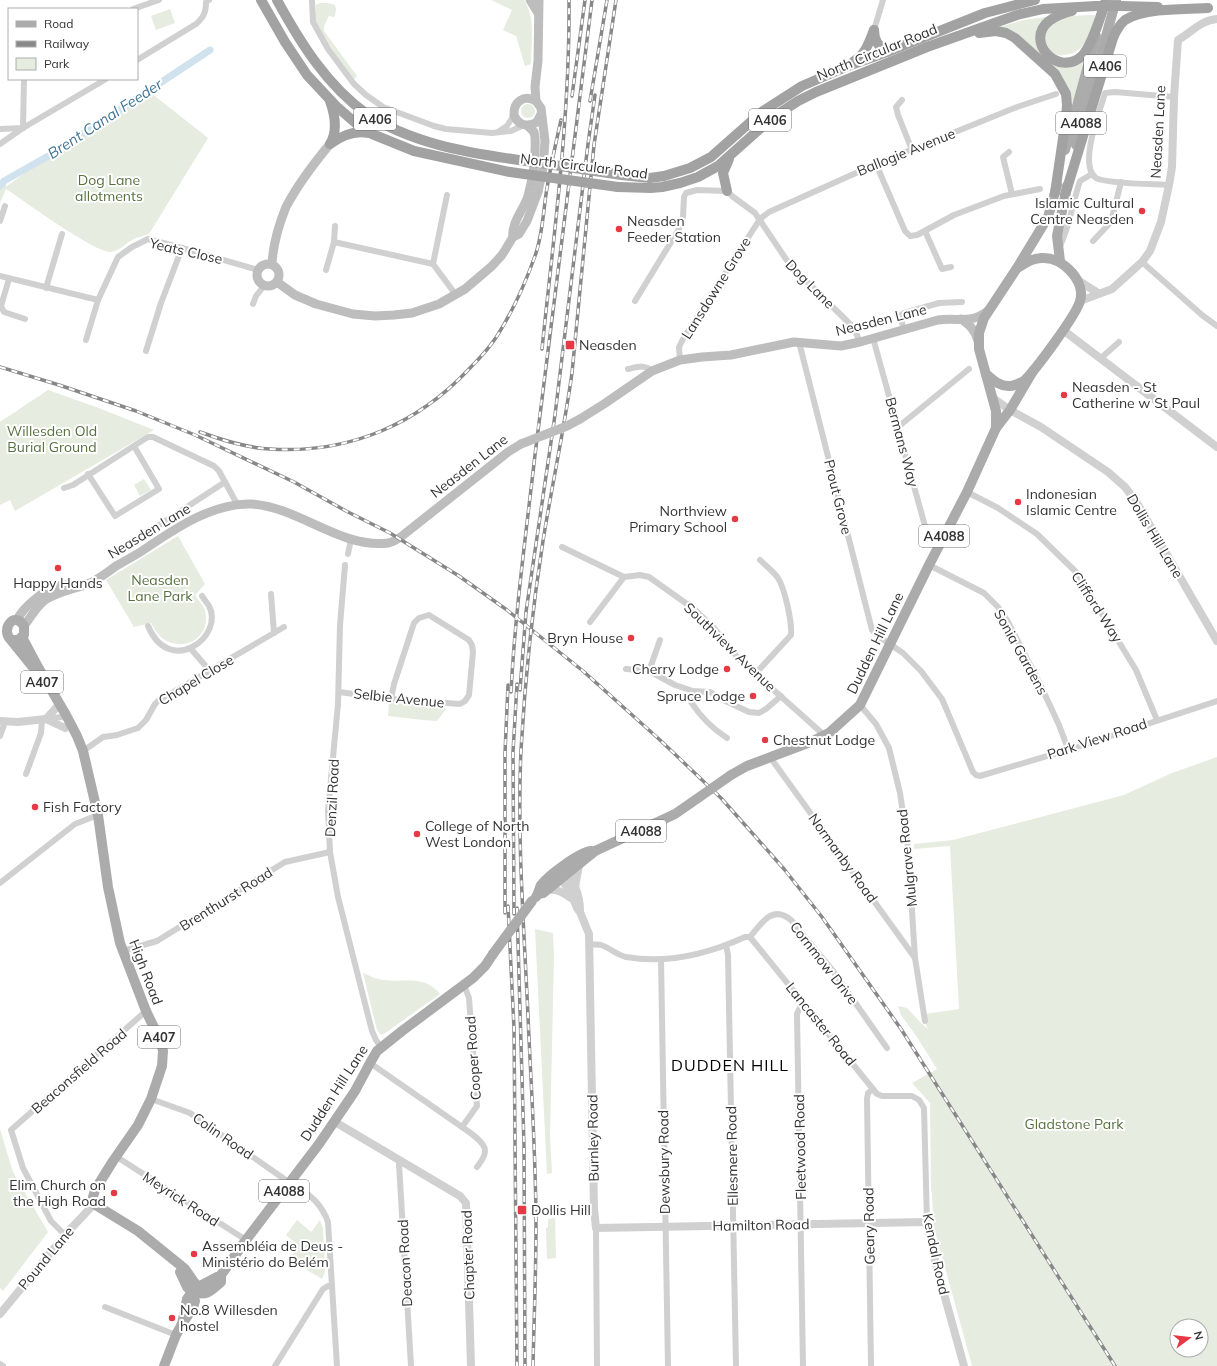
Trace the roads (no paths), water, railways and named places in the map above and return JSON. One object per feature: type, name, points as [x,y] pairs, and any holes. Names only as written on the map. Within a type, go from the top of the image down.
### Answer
[{"type":"highway","name":"North Circular Road","points":[[261,0],[296,60],[316,86],[347,116],[372,134],[414,151],[510,172],[618,187],[651,188],[680,183],[718,166],[781,112],[816,92],[927,47],[1017,14],[1043,9],[1118,3],[1213,8]]},
{"type":"highway","name":"North Circular Road","points":[[277,0],[318,66],[357,106],[381,122],[400,131],[436,144],[493,157],[650,178],[664,176],[690,168],[715,154],[763,111],[790,92],[815,79],[985,13],[1031,0]]},
{"type":"highway","name":"A406","points":[[1092,6],[1057,16],[1045,25],[1042,30],[1041,44],[1046,54],[1056,61],[1063,63],[1070,62],[1082,56],[1091,42],[1106,0]]},
{"type":"highway","name":"A406","points":[[1060,194],[1113,38],[1120,24],[1131,18],[1147,13],[1170,10],[1213,8]]},
{"type":"highway","points":[[874,30],[874,37],[877,44],[881,49],[887,52]]},
{"type":"highway","points":[[848,66],[860,57],[868,47],[874,30]]},
{"type":"highway","name":"A406","points":[[927,47],[984,32],[1006,32],[1015,38],[1054,74],[1066,94],[1067,105],[1060,194]]},
{"type":"highway","points":[[330,100],[335,122],[334,137],[330,144]]},
{"type":"highway","points":[[330,144],[350,133],[362,132],[372,134]]},
{"type":"highway","points":[[727,191],[723,173],[730,157]]},
{"type":"main road","name":"A4088","points":[[1060,261],[1058,229],[1060,194],[1073,119],[1106,0]]},
{"type":"main road","points":[[536,101],[535,80],[538,61],[537,3]]},
{"type":"main road","name":"A4088","points":[[1080,301],[1062,330],[1033,371],[1023,381],[1010,386],[999,385],[986,374],[979,349],[979,333],[984,318],[1017,268],[1060,194],[1118,3]]},
{"type":"main road","points":[[278,282],[295,295],[316,304],[353,314],[375,316],[419,311],[439,304],[456,295],[476,280],[502,255],[513,236],[512,230],[527,197],[534,164],[535,136],[534,132],[526,125],[518,121],[514,115],[515,106],[523,98],[535,80]]},
{"type":"main road","points":[[513,236],[519,234],[527,221],[538,192],[543,168],[545,140],[541,108],[536,101],[530,98],[523,98]]},
{"type":"main road","points":[[526,125],[536,122],[541,114]]},
{"type":"main road","points":[[272,264],[273,247],[286,208],[307,174],[330,144]]},
{"type":"main road","points":[[1017,268],[1029,261],[1039,258],[1046,257],[1060,261],[1078,281],[1081,289],[1080,301]]},
{"type":"main road","points":[[272,264],[278,270],[278,282],[272,286],[264,286],[258,280],[258,270],[261,266],[272,264]]},
{"type":"main road","name":"Neasden Lane","points":[[21,623],[19,615],[33,601],[47,591],[61,585],[77,586],[91,582],[166,535],[211,511],[237,504],[268,506],[295,515],[351,539],[376,543],[390,543],[402,536],[508,452],[521,444],[567,426],[604,404],[652,371],[680,360],[731,355],[798,342],[835,346],[860,342],[938,320],[971,320],[980,317],[989,310]]},
{"type":"main road","points":[[961,319],[970,325],[976,332],[979,349]]},
{"type":"main road","name":"Dudden Hill Lane","points":[[192,1292],[202,1295],[209,1292],[221,1282],[221,1275],[335,1122],[381,1047],[480,972],[539,895],[540,887],[547,879],[562,875],[579,865],[595,851],[675,814],[731,775],[747,766],[813,741],[829,733],[860,705],[943,537],[968,492],[996,428],[1010,410],[1033,371]]},
{"type":"main road","name":"Dudden Hill Lane","points":[[986,374],[996,411],[996,428]]},
{"type":"main road","points":[[12,620],[21,623],[25,632],[22,637],[16,641],[5,637],[3,624],[12,620]]},
{"type":"main road","name":"High Road","points":[[5,637],[34,669],[56,707],[64,716],[65,728],[83,751]]},
{"type":"main road","name":"High Road","points":[[22,637],[64,716],[77,736],[83,751],[98,815],[112,908],[120,943],[146,1011],[161,1042],[163,1051],[162,1066],[151,1099],[138,1125],[95,1190],[93,1196],[94,1204]]},
{"type":"main road","name":"Dudden Hill Lane","points":[[562,875],[560,867],[588,851],[595,851]]},
{"type":"main road","points":[[94,1204],[138,1231],[176,1263],[192,1292],[195,1301],[193,1308],[176,1335],[164,1366]]},
{"type":"street","points":[[136,8],[159,0]]},
{"type":"street","points":[[312,0],[313,22],[328,49],[354,84],[366,96],[383,107],[434,126],[459,130],[497,133],[510,131],[526,125]]},
{"type":"street","points":[[874,30],[883,0]]},
{"type":"street","points":[[138,59],[196,24],[203,18],[207,1]]},
{"type":"street","name":"Neasden Lane","points":[[1080,301],[1112,288],[1142,262],[1150,251],[1161,222],[1172,168],[1174,97],[1178,40],[1203,23],[1209,20],[1217,19]]},
{"type":"street","points":[[23,128],[24,80]]},
{"type":"street","points":[[0,144],[23,128],[104,80]]},
{"type":"street","points":[[1169,185],[1098,179],[1090,170],[1089,151],[1105,93],[1115,92],[1174,97]]},
{"type":"street","name":"Ballogie Avenue","points":[[760,219],[769,212],[798,198],[876,164],[1017,107],[1056,94]]},
{"type":"street","points":[[902,100],[896,107],[912,150]]},
{"type":"street","points":[[497,133],[507,126],[514,115]]},
{"type":"street","points":[[0,129],[23,128]]},
{"type":"street","points":[[1009,152],[1003,157],[1012,194]]},
{"type":"street","points":[[876,164],[905,231],[910,236],[917,235],[954,215],[1012,194],[1040,189]]},
{"type":"street","points":[[1059,248],[1070,222],[1080,182],[1092,174]]},
{"type":"street","points":[[1093,241],[1111,222],[1121,182]]},
{"type":"street","points":[[635,301],[679,229],[683,217],[684,197],[686,194],[697,190],[727,191]]},
{"type":"street","name":"Dog Lane","points":[[727,191],[751,209],[760,219],[790,265],[850,324],[860,342]]},
{"type":"street","points":[[433,264],[447,195]]},
{"type":"street","points":[[0,221],[5,206]]},
{"type":"street","name":"Lansdowne Grove","points":[[680,360],[679,347],[760,219]]},
{"type":"street","points":[[326,270],[334,242],[335,226]]},
{"type":"street","points":[[925,231],[942,268],[951,267]]},
{"type":"street","points":[[46,288],[62,234]]},
{"type":"street","name":"Yeats Close","points":[[86,340],[98,300],[118,256],[148,239],[258,270]]},
{"type":"street","points":[[334,242],[433,264],[456,295]]},
{"type":"street","points":[[146,351],[161,303],[182,248]]},
{"type":"street","points":[[1142,262],[1202,315],[1217,326]]},
{"type":"street","points":[[0,276],[98,300]]},
{"type":"street","points":[[9,279],[1,306],[4,312],[25,319]]},
{"type":"street","points":[[1078,281],[1098,293]]},
{"type":"street","points":[[253,304],[256,296],[264,286]]},
{"type":"street","points":[[904,330],[900,316],[904,313],[939,303],[962,302]]},
{"type":"street","points":[[1062,330],[1217,447]]},
{"type":"street","name":"Bermans Way","points":[[873,338],[925,526],[928,530],[943,537]]},
{"type":"street","name":"Prout Grove","points":[[798,342],[872,630],[878,636],[903,653],[921,671],[942,699],[973,772],[976,775]]},
{"type":"street","points":[[1100,359],[1119,342]]},
{"type":"street","points":[[628,369],[644,366],[652,371]]},
{"type":"street","points":[[898,427],[969,369]]},
{"type":"street","name":"Dollis Hill Lane","points":[[993,398],[1010,410],[1048,431],[1108,472],[1125,487],[1137,503],[1217,641]]},
{"type":"street","points":[[64,488],[73,485],[148,437],[153,437],[214,466],[237,504]]},
{"type":"street","points":[[88,474],[115,516],[159,488],[134,446]]},
{"type":"street","points":[[141,537],[225,482]]},
{"type":"street","name":"Clifford Way","points":[[968,492],[998,508],[1037,534],[1077,573],[1136,670],[1157,720]]},
{"type":"street","points":[[348,554],[351,539]]},
{"type":"street","name":"Southview Avenue","points":[[562,547],[624,577],[640,575],[649,577],[694,609],[715,629],[724,643],[738,658],[824,735]]},
{"type":"street","points":[[756,673],[791,635],[792,627],[782,586],[777,577],[760,560]]},
{"type":"street","name":"Denzil Road","points":[[346,565],[340,625],[339,692],[328,811],[330,852],[338,897],[372,1030],[381,1047]]},
{"type":"street","name":"Sonia Gardens","points":[[929,565],[984,593],[998,607],[1008,622],[1040,684],[1059,725],[1068,749]]},
{"type":"street","points":[[590,622],[624,577]]},
{"type":"street","points":[[271,594],[274,633]]},
{"type":"street","points":[[148,626],[155,638],[164,647],[183,651],[191,649],[204,638],[211,622],[210,607],[202,596]]},
{"type":"street","name":"Selbie Avenue","points":[[339,692],[391,699],[460,704],[465,701],[469,695],[472,645],[469,640],[429,614],[419,618],[414,623],[394,684],[391,699]]},
{"type":"street","name":"Chapel Close","points":[[83,751],[103,737],[117,735],[138,728],[146,720],[154,704],[158,700],[284,627]]},
{"type":"street","points":[[649,671],[660,640]]},
{"type":"street","points":[[191,649],[210,671]]},
{"type":"street","points":[[626,669],[649,671],[675,685],[693,691],[710,692],[719,698],[749,712],[760,713],[781,696]]},
{"type":"street","points":[[693,691],[691,702],[701,715],[727,738]]},
{"type":"street","name":"Park View Road","points":[[976,775],[980,776],[1068,749],[1217,701]]},
{"type":"street","name":"Mulgrave Road","points":[[860,705],[876,724],[889,748],[896,772],[908,848],[915,958],[925,1021]]},
{"type":"street","points":[[26,774],[44,719],[56,707]]},
{"type":"street","points":[[0,736],[2,721],[18,722],[64,716]]},
{"type":"street","points":[[44,719],[65,728]]},
{"type":"street","name":"Normanby Road","points":[[770,757],[915,958]]},
{"type":"street","points":[[0,883],[75,824],[98,815]]},
{"type":"street","name":"Brenthurst Road","points":[[123,951],[157,941],[285,862],[330,852]]},
{"type":"street","name":"Burnley Road","points":[[579,865],[575,887],[580,902],[580,912]]},
{"type":"street","name":"Burnley Road","points":[[562,875],[575,887]]},
{"type":"street","name":"Burnley Road","points":[[562,875],[570,891],[571,898],[580,912],[589,934],[594,1201],[596,1228],[597,1366]]},
{"type":"street","points":[[539,895],[555,889],[571,898]]},
{"type":"street","name":"Cornmow Drive","points":[[750,937],[761,922],[772,915],[779,914],[786,916],[791,920],[833,971],[887,1048]]},
{"type":"street","points":[[589,944],[601,945],[624,956],[661,959],[680,958],[709,952],[745,937],[750,937]]},
{"type":"street","name":"Lancaster Road","points":[[750,937],[873,1089],[882,1096],[914,1096]]},
{"type":"street","name":"Ellesmere Road","points":[[726,946],[728,954],[736,1366]]},
{"type":"street","name":"Dewsbury Road","points":[[661,959],[668,1366]]},
{"type":"street","name":"Cooper Road","points":[[462,1127],[476,1106],[469,998],[463,986]]},
{"type":"street","name":"Fleetwood Road","points":[[803,1002],[800,1005],[797,1014],[803,1366]]},
{"type":"street","name":"Beaconsfield Road","points":[[65,1235],[51,1220],[23,1168],[11,1130],[146,1011]]},
{"type":"street","points":[[370,1063],[475,1136],[484,1146],[485,1150],[484,1155],[477,1167]]},
{"type":"street","name":"Geary Road","points":[[871,1366],[867,1099],[868,1093],[873,1089]]},
{"type":"street","name":"Kendal Road","points":[[914,1096],[924,1108],[927,1222],[936,1265],[964,1366]]},
{"type":"street","name":"Colin Road","points":[[151,1099],[190,1113],[312,1197],[325,1212],[328,1222],[337,1366]]},
{"type":"street","name":"Chapter Road","points":[[335,1122],[460,1196],[466,1203],[471,1366]]},
{"type":"street","name":"Meyrick Road","points":[[117,1157],[246,1240]]},
{"type":"street","name":"Deacon Road","points":[[401,1161],[399,1166],[411,1366]]},
{"type":"street","name":"Pound Lane","points":[[0,1314],[65,1235],[94,1204]]},
{"type":"street","name":"Hamilton Road","points":[[596,1228],[927,1222]]},
{"type":"street","points":[[275,1366],[323,1289],[328,1286],[332,1286]]},
{"type":"street","points":[[105,1307],[176,1335]]},
{"type":"waterway","name":"Brent Canal Feeder","points":[[0,186],[4,181],[57,151],[210,50]]},
{"type":"railway","points":[[542,349],[564,131],[569,44],[569,0]]},
{"type":"railway","points":[[572,96],[585,0]]},
{"type":"railway","points":[[511,692],[518,603],[592,0]]},
{"type":"railway","points":[[590,101],[607,0]]},
{"type":"railway","points":[[533,1366],[536,1200],[520,850],[521,750],[535,593],[572,373],[594,145],[616,0]]},
{"type":"railway","points":[[520,690],[526,612],[555,415],[595,95]]},
{"type":"railway","points":[[200,432],[234,443],[270,449],[299,449],[327,446],[354,441],[379,432],[404,420],[449,388],[477,360],[494,340],[503,327],[527,277],[540,239],[547,188],[561,120]]},
{"type":"railway","points":[[0,367],[136,411],[195,435],[294,482],[346,511],[390,533],[459,576],[507,610],[583,671],[660,740],[721,798],[784,869],[822,917],[901,1029],[1115,1366]]},
{"type":"railway","points":[[514,914],[513,752],[517,684]]},
{"type":"railway","points":[[505,913],[505,753],[508,685]]},
{"type":"railway","points":[[508,906],[514,1028],[517,1366]]},
{"type":"railway","points":[[517,908],[524,1146],[525,1366]]},
{"type":"place","name":"Islamic Cultural Centre Neasden","points":[[1142,211]]},
{"type":"place","name":"Neasden Feeder Station","points":[[619,229]]},
{"type":"place","name":"Neasden","points":[[570,345]]},
{"type":"place","name":"Neasden - St Catherine w St Paul","points":[[1064,395]]},
{"type":"place","name":"Indonesian Islamic Centre","points":[[1018,502]]},
{"type":"place","name":"Northview Primary School","points":[[735,519]]},
{"type":"place","name":"Happy Hands","points":[[58,568]]},
{"type":"place","name":"Bryn House","points":[[631,638]]},
{"type":"place","name":"Cherry Lodge","points":[[727,669]]},
{"type":"place","name":"Spruce Lodge","points":[[753,696]]},
{"type":"place","name":"Chestnut Lodge","points":[[765,740]]},
{"type":"place","name":"Fish Factory","points":[[35,807]]},
{"type":"place","name":"College of North West London","points":[[417,834]]},
{"type":"place","name":"Elim Church on the High Road","points":[[114,1193]]},
{"type":"place","name":"Dollis Hill","points":[[522,1210]]},
{"type":"place","name":"Assembléia de Deus - Ministério do Belém","points":[[194,1254]]},
{"type":"place","name":"No.8 Willesden hostel","points":[[172,1318]]},
{"type":"district","name":"DUDDEN HILL","points":[[730,1065]]},
{"type":"park label","name":"Dog Lane allotments","points":[[109,188]]},
{"type":"park label","name":"Willesden Old Burial Ground","points":[[52,440]]},
{"type":"park label","name":"Neasden Lane Park","points":[[160,588]]},
{"type":"park label","name":"Gladstone Park","points":[[1074,1124]]}]
